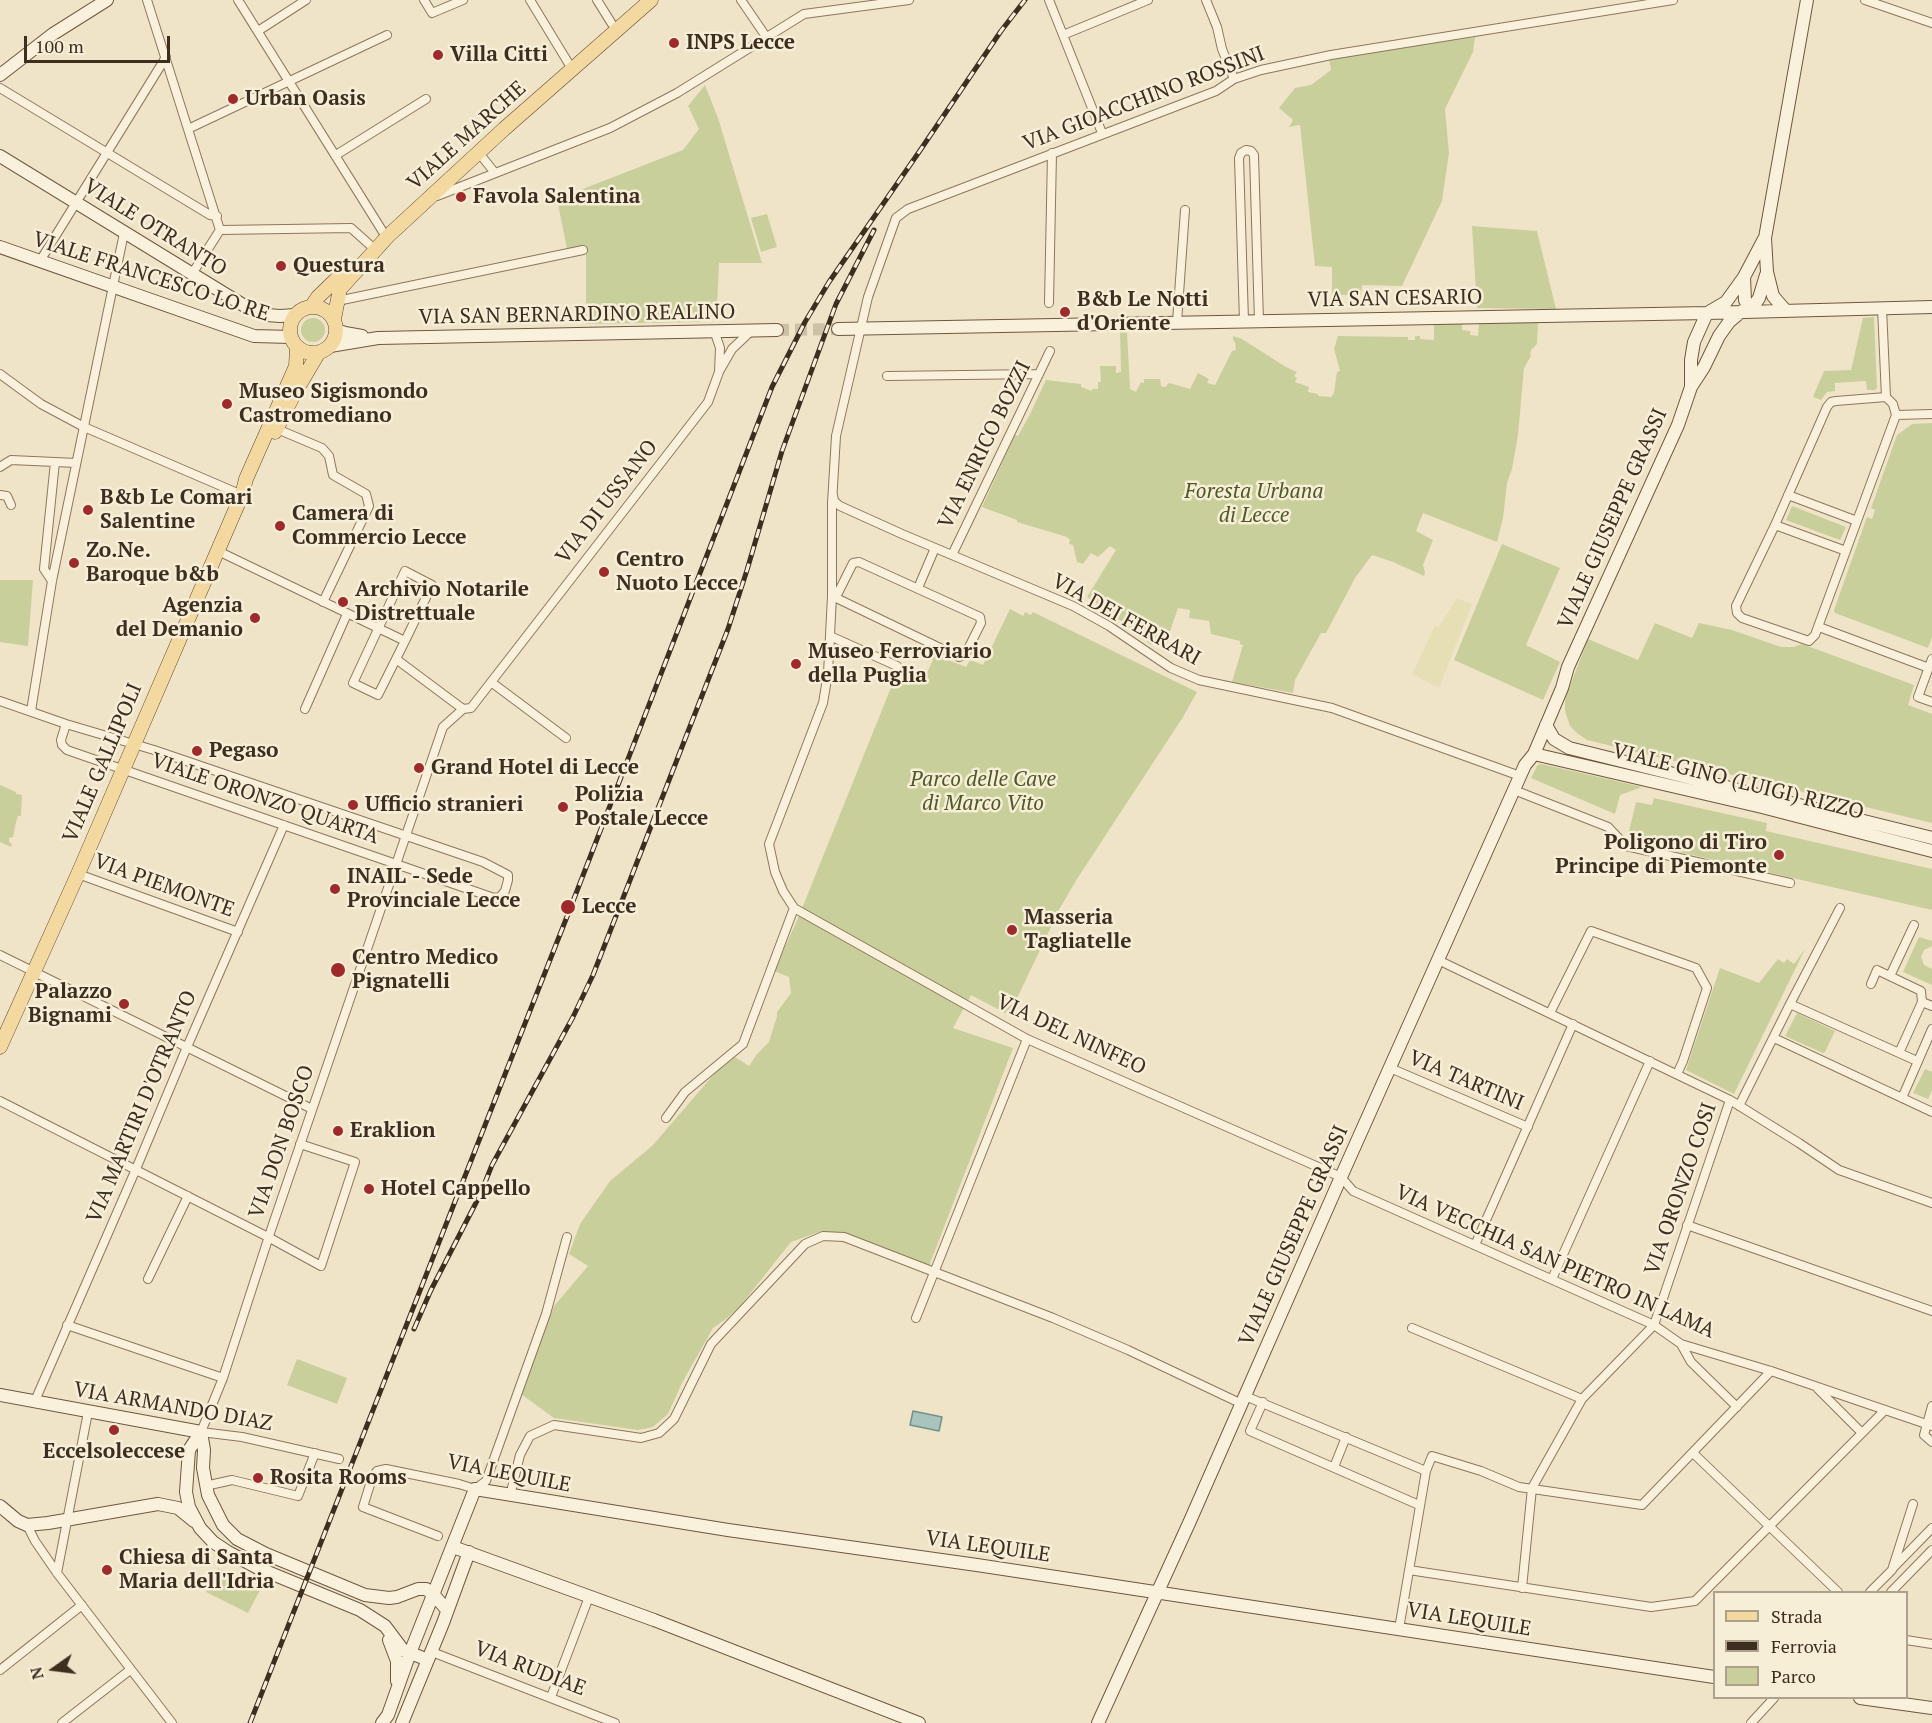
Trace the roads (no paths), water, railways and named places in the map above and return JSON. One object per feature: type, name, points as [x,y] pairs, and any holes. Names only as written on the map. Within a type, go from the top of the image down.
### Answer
[{"type":"main road","points":[[0,75],[53,34],[107,0]]},
{"type":"main road","name":"VIALE MARCHE","points":[[335,324],[340,289],[388,236],[640,0]]},
{"type":"main road","name":"VIALE MARCHE","points":[[312,306],[318,297],[383,232],[487,135],[651,0]]},
{"type":"main road","points":[[1785,310],[1773,296],[1767,272],[1765,238],[1808,0]]},
{"type":"main road","name":"VIALE OTRANTO","points":[[0,156],[248,308],[280,316],[295,315]]},
{"type":"main road","points":[[1719,336],[1716,322],[1707,313],[1726,302],[1744,277],[1765,238]]},
{"type":"main road","name":"VIALE FRANCESCO LO RE","points":[[0,247],[254,336],[294,342]]},
{"type":"main road","name":"VIALE GIUSEPPE GRASSI","points":[[1522,771],[1534,754],[1562,688],[1568,667],[1678,425],[1691,387],[1729,322],[1746,311],[1759,298],[1767,272]]},
{"type":"main road","points":[[1744,277],[1746,311]]},
{"type":"main road","points":[[312,306],[328,312],[335,324],[335,338],[324,349],[308,353],[294,342],[290,329],[295,315],[312,306]]},
{"type":"main road","name":"VIA SAN CESARIO","points":[[860,329],[1932,307]]},
{"type":"main road","name":"VIALE GIUSEPPE GRASSI","points":[[1691,387],[1694,342],[1707,313]]},
{"type":"main road","name":"VIA SAN BERNARDINO REALINO","points":[[335,324],[345,333],[378,338],[777,330]]},
{"type":"main road","points":[[838,329],[860,329]]},
{"type":"main road","name":"VIA SAN BERNARDINO REALINO","points":[[324,349],[378,338]]},
{"type":"main road","name":"VIALE GALLIPOLI","points":[[0,1047],[78,874],[296,366],[294,342]]},
{"type":"main road","name":"VIALE GALLIPOLI","points":[[242,495],[251,483],[293,396],[324,349]]},
{"type":"main road","name":"VIALE GIUSEPPE GRASSI","points":[[1098,1723],[1514,790],[1525,756],[1555,686],[1568,667]]},
{"type":"main road","name":"VIALE GINO (LUIGI) RIZZO","points":[[1546,725],[1554,739],[1569,748],[1932,838]]},
{"type":"main road","name":"VIALE GINO (LUIGI) RIZZO","points":[[1534,754],[1762,807],[1932,851]]},
{"type":"main road","name":"VIA ARMANDO DIAZ","points":[[0,1395],[201,1432]]},
{"type":"main road","points":[[201,1432],[204,1440],[205,1486],[211,1504],[223,1525],[237,1539],[266,1554],[365,1595],[389,1598],[418,1589],[426,1589],[447,1610]]},
{"type":"main road","points":[[200,1528],[189,1507],[186,1478],[190,1447],[201,1432]]},
{"type":"main road","points":[[382,1723],[388,1715],[433,1594],[476,1490]]},
{"type":"main road","name":"VIA LEQUILE","points":[[476,1490],[728,1530],[1157,1592],[1713,1677]]},
{"type":"main road","points":[[0,1506],[18,1521],[27,1525],[158,1504],[178,1508],[189,1515],[213,1542],[228,1552],[258,1568],[360,1610],[385,1626],[402,1650],[430,1656]]},
{"type":"main road","points":[[453,1547],[664,1624],[918,1723]]},
{"type":"main road","points":[[402,1723],[469,1552]]},
{"type":"main road","points":[[378,1621],[397,1661],[396,1694]]},
{"type":"main road","points":[[1867,1699],[1932,1708]]},
{"type":"street","points":[[147,0],[220,230],[192,274]]},
{"type":"street","points":[[238,0],[383,232]]},
{"type":"street","points":[[258,31],[306,0]]},
{"type":"street","points":[[424,0],[432,13],[463,0]]},
{"type":"street","points":[[530,0],[570,67]]},
{"type":"street","points":[[597,0],[612,24]]},
{"type":"street","points":[[741,0],[767,38]]},
{"type":"street","points":[[428,199],[610,128],[677,93],[804,14],[909,0]]},
{"type":"street","points":[[1049,0],[1102,133]]},
{"type":"street","points":[[1063,35],[1148,0]]},
{"type":"street","points":[[1206,0],[1234,79]]},
{"type":"street","name":"VIA GIOACCHINO ROSSINI","points":[[794,908],[775,872],[769,844],[823,703],[828,673],[832,596],[836,436],[868,297],[896,218],[908,209],[1215,91],[1234,79],[1261,70],[1331,55],[1672,0]]},
{"type":"street","points":[[1865,0],[1880,2],[1932,23]]},
{"type":"street","points":[[188,129],[387,35]]},
{"type":"street","points":[[40,261],[166,57]]},
{"type":"street","points":[[0,88],[210,215],[217,216]]},
{"type":"street","points":[[336,155],[426,99]]},
{"type":"street","points":[[1244,321],[1239,158],[1240,153],[1246,150],[1251,151],[1254,155],[1259,321]]},
{"type":"street","points":[[479,153],[495,173]]},
{"type":"street","points":[[1049,303],[1052,153]]},
{"type":"street","points":[[1177,322],[1185,210]]},
{"type":"street","points":[[220,230],[351,228],[370,245]]},
{"type":"street","points":[[0,701],[32,711],[52,581],[124,233]]},
{"type":"street","points":[[337,300],[583,250]]},
{"type":"street","points":[[1882,308],[1886,397],[1893,404],[1896,415],[1819,627],[1809,641],[1742,618],[1737,613],[1736,606],[1827,407],[1831,402],[1886,397]]},
{"type":"street","points":[[718,372],[732,350],[751,331]]},
{"type":"street","name":"VIA DI USSANO","points":[[406,835],[443,727],[463,709],[471,708],[708,402],[718,372],[720,348],[715,333]]},
{"type":"street","name":"VIA ENRICO BOZZI","points":[[952,555],[1050,351]]},
{"type":"street","points":[[0,374],[41,404],[84,427],[242,495]]},
{"type":"street","points":[[887,376],[1039,374]]},
{"type":"street","points":[[1896,415],[1932,414]]},
{"type":"street","points":[[277,429],[322,448],[329,456],[333,475],[366,494],[369,506],[323,602]]},
{"type":"street","points":[[0,467],[11,460],[76,463]]},
{"type":"street","points":[[52,581],[44,569],[55,462]]},
{"type":"street","name":"VIA DEI FERRARI","points":[[833,494],[834,501],[840,506],[1073,606],[1109,626],[1171,668],[1198,681],[1332,708],[1522,771]]},
{"type":"street","points":[[0,495],[7,496],[10,505]]},
{"type":"street","points":[[1788,495],[1857,521]]},
{"type":"street","points":[[1775,525],[1846,551]]},
{"type":"street","points":[[918,588],[935,548]]},
{"type":"street","points":[[218,551],[346,614],[405,640]]},
{"type":"street","points":[[859,562],[980,617],[981,623],[965,655],[959,657],[832,596],[838,593],[853,563],[859,562]]},
{"type":"street","points":[[405,571],[432,585],[405,640],[378,695],[353,683],[405,571]]},
{"type":"street","points":[[305,709],[346,614]]},
{"type":"street","points":[[1819,627],[1930,663],[1928,683],[1918,697],[1932,702]]},
{"type":"street","points":[[830,636],[897,666]]},
{"type":"street","points":[[396,658],[463,709]]},
{"type":"street","points":[[491,682],[566,738]]},
{"type":"street","name":"VIALE ORONZO QUARTA","points":[[32,711],[483,862],[507,875],[508,880],[504,891],[500,897],[494,898],[67,750],[62,746],[61,740],[66,724]]},
{"type":"street","points":[[1514,790],[1608,827],[1626,846],[1790,883]]},
{"type":"street","name":"VIA MARTIRI D'OTRANTO","points":[[34,1403],[284,825]]},
{"type":"street","name":"VIALE ORONZO QUARTA","points":[[396,863],[406,835]]},
{"type":"street","name":"VIA DON BOSCO","points":[[201,1432],[223,1378],[268,1237],[396,863]]},
{"type":"street","name":"VIA PIEMONTE","points":[[78,874],[238,932]]},
{"type":"street","points":[[666,1118],[685,1092],[743,1044],[794,908]]},
{"type":"street","name":"VIA DEL NINFEO","points":[[794,908],[1027,1039],[1341,1177]]},
{"type":"street","points":[[1740,1106],[1840,908]]},
{"type":"street","points":[[1890,976],[1914,925]]},
{"type":"street","points":[[1550,1013],[1591,931],[1696,968],[1707,988],[1677,1074]]},
{"type":"street","points":[[0,955],[312,1108]]},
{"type":"street","points":[[1438,960],[1730,1100],[1839,1170],[1932,1203]]},
{"type":"street","points":[[1871,984],[1877,970],[1921,991],[1922,1002],[1899,1053]]},
{"type":"street","points":[[1922,1002],[1932,1006]]},
{"type":"street","points":[[1790,1004],[1917,1061]]},
{"type":"street","points":[[1475,1245],[1573,1024]]},
{"type":"street","points":[[1902,1098],[1932,1029]]},
{"type":"street","points":[[1774,1038],[1932,1112]]},
{"type":"street","points":[[916,1318],[1027,1039]]},
{"type":"street","points":[[1552,1279],[1650,1061]]},
{"type":"street","name":"VIA TARTINI","points":[[1390,1068],[1528,1126]]},
{"type":"street","name":"VIA ORONZO COSI","points":[[1654,1325],[1730,1100]]},
{"type":"street","points":[[0,1101],[321,1266],[355,1162],[300,1144]]},
{"type":"street","name":"VIA VECCHIA SAN PIETRO IN LAMA","points":[[1341,1177],[1353,1191],[1654,1325],[1682,1344],[1772,1371],[1929,1425]]},
{"type":"street","points":[[148,1279],[188,1196]]},
{"type":"street","points":[[1687,1225],[1932,1311]]},
{"type":"street","points":[[510,1496],[520,1455],[530,1436],[554,1425],[641,1438],[659,1433],[674,1419],[711,1344],[806,1244],[823,1236],[844,1238],[1053,1318],[1243,1400],[1263,1402],[1426,1471]]},
{"type":"street","points":[[476,1490],[486,1481],[511,1415],[546,1314],[567,1237]]},
{"type":"street","points":[[67,1325],[223,1378]]},
{"type":"street","points":[[1522,1588],[1532,1488],[1582,1398],[1654,1325]]},
{"type":"street","points":[[1412,1328],[1582,1398]]},
{"type":"street","points":[[1682,1344],[1691,1362],[1737,1407]]},
{"type":"street","points":[[1399,1629],[1419,1505],[1426,1471],[1432,1456],[1481,1471],[1519,1487],[1642,1505],[1772,1371]]},
{"type":"street","points":[[1815,1386],[1862,1433]]},
{"type":"street","points":[[1263,1402],[1250,1431],[1419,1505]]},
{"type":"street","points":[[1932,1406],[1929,1425],[1924,1435],[1932,1442]]},
{"type":"street","points":[[1409,1570],[1651,1607],[1695,1601],[1885,1410]]},
{"type":"street","points":[[57,1573],[88,1412]]},
{"type":"street","name":"VIA ARMANDO DIAZ","points":[[201,1432],[242,1437],[339,1459]]},
{"type":"street","points":[[1334,1467],[1346,1437]]},
{"type":"street","points":[[205,1486],[232,1480],[298,1496],[315,1453]]},
{"type":"street","points":[[1692,1453],[1836,1591]]},
{"type":"street","name":"VIA LEQUILE","points":[[438,1536],[363,1508],[372,1478],[377,1471],[386,1469],[476,1490]]},
{"type":"street","points":[[1892,1570],[1913,1503]]},
{"type":"street","points":[[27,1525],[57,1573],[172,1723]]},
{"type":"street","points":[[1872,1591],[1932,1528]]},
{"type":"street","points":[[1893,1591],[1932,1550]]},
{"type":"street","points":[[551,1697],[588,1597]]},
{"type":"street","points":[[0,1670],[82,1605]]},
{"type":"street","points":[[1908,1640],[1932,1644]]},
{"type":"street","name":"VIA RUDIAE","points":[[430,1656],[551,1697],[614,1723]]},
{"type":"street","points":[[62,1723],[130,1670]]},
{"type":"street","points":[[1751,1723],[1773,1699]]},
{"type":"water","points":[[913,1411],[942,1417],[939,1431],[910,1425]]},
{"type":"tunnel","points":[[777,330],[838,329]]},
{"type":"railway","points":[[250,1723],[570,909],[772,387],[805,322],[829,282],[1001,31],[1025,0]]},
{"type":"railway","points":[[414,1329],[431,1290],[480,1195],[492,1165],[573,1017],[593,975],[728,629],[782,451],[836,304],[874,230]]},
{"type":"place","name":"INPS Lecce","points":[[674,43]]},
{"type":"place","name":"Villa Citti","points":[[438,55]]},
{"type":"place","name":"Urban Oasis","points":[[233,99]]},
{"type":"place","name":"Favola Salentina","points":[[461,197]]},
{"type":"place","name":"Questura","points":[[281,266]]},
{"type":"place","name":"B&b Le Notti d'Oriente","points":[[1065,312]]},
{"type":"place","name":"Museo Sigismondo Castromediano","points":[[227,404]]},
{"type":"place","name":"B&b Le Comari Salentine","points":[[88,510]]},
{"type":"place","name":"Camera di Commercio Lecce","points":[[280,526]]},
{"type":"place","name":"Zo.Ne. Baroque b&b","points":[[74,563]]},
{"type":"place","name":"Centro Nuoto Lecce","points":[[604,572]]},
{"type":"place","name":"Archivio Notarile Distrettuale","points":[[343,602]]},
{"type":"place","name":"Agenzia del Demanio","points":[[255,618]]},
{"type":"place","name":"Museo Ferroviario della Puglia","points":[[796,664]]},
{"type":"place","name":"Pegaso","points":[[197,751]]},
{"type":"place","name":"Grand Hotel di Lecce","points":[[419,768]]},
{"type":"place","name":"Ufficio stranieri","points":[[353,805]]},
{"type":"place","name":"Polizia Postale Lecce","points":[[563,807]]},
{"type":"place","name":"Poligono di Tiro Principe di Piemonte","points":[[1779,855]]},
{"type":"place","name":"INAIL - Sede Provinciale Lecce","points":[[335,889]]},
{"type":"place","name":"Lecce","points":[[568,907]]},
{"type":"place","name":"Masseria Tagliatelle","points":[[1012,930]]},
{"type":"place","name":"Centro Medico Pignatelli","points":[[338,970]]},
{"type":"place","name":"Palazzo Bignami","points":[[124,1004]]},
{"type":"place","name":"Eraklion","points":[[338,1131]]},
{"type":"place","name":"Hotel Cappello","points":[[369,1189]]},
{"type":"place","name":"Eccelsoleccese","points":[[114,1430]]},
{"type":"place","name":"Rosita Rooms","points":[[258,1478]]},
{"type":"place","name":"Chiesa di Santa Maria dell'Idria","points":[[107,1570]]},
{"type":"park label","name":"Foresta Urbana di Lecce","points":[[1254,504]]},
{"type":"park label","name":"Parco delle Cave di Marco Vito","points":[[983,792]]}]
